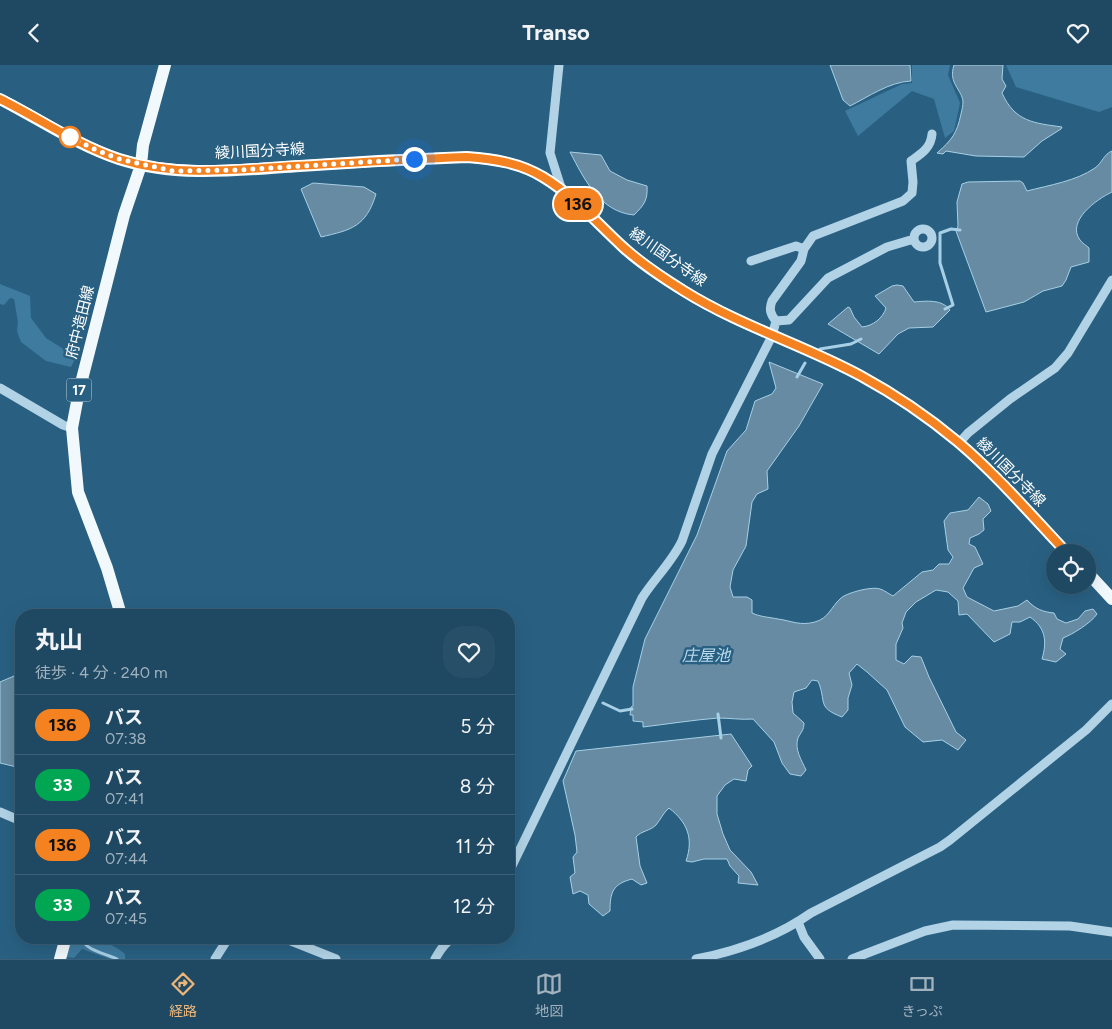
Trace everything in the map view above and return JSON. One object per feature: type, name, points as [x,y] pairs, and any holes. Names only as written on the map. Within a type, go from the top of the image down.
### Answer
[{"type":"main road","name":"府中造田線","points":[[119,609],[107,568],[78,492],[72,428],[124,215],[140,165],[143,145],[165,65]]},
{"type":"main road","name":"綾川国分寺線","points":[[0,99],[96,150],[140,165],[173,171],[229,170],[467,157],[491,159],[519,166],[543,177],[625,249],[684,291],[724,314],[862,376],[928,419],[959,443],[996,478],[1058,544]]},
{"type":"main road","points":[[1096,582],[1112,599]]},
{"type":"main road","points":[[60,959],[64,944]]},
{"type":"street","points":[[559,65],[550,153],[564,197]]},
{"type":"street","points":[[914,239],[887,247],[828,278],[789,320],[776,321],[771,316],[770,308],[772,301],[801,261],[804,249],[813,236],[903,201],[912,193],[911,161],[925,151],[932,140],[932,135]]},
{"type":"street","points":[[751,261],[796,246],[804,249]]},
{"type":"street","points":[[959,443],[968,433],[1010,399],[1055,369],[1068,353],[1112,280]]},
{"type":"street","points":[[515,860],[642,598],[676,553],[682,541],[712,454],[772,336],[776,321]]},
{"type":"street","points":[[0,388],[63,425],[72,428]]},
{"type":"street","points":[[696,959],[748,946],[798,923],[811,913],[940,847],[1086,730],[1112,705]]},
{"type":"street","points":[[0,811],[15,818]]},
{"type":"street","points":[[798,923],[804,937],[820,959]]},
{"type":"street","points":[[852,959],[925,931],[953,925],[1070,926],[1112,932]]},
{"type":"street","points":[[215,959],[225,944]]},
{"type":"street","points":[[298,944],[336,959]]},
{"type":"street","points":[[435,959],[445,944]]},
{"type":"shaded area","points":[[912,65],[950,65],[948,75],[960,103],[954,131],[945,138],[934,99],[912,91],[858,136],[845,111],[902,84],[912,83]]},
{"type":"shaded area","points":[[1006,65],[1112,65],[1112,107],[1099,112],[1016,87]]},
{"type":"shaded area","points":[[0,284],[30,296],[31,318],[46,338],[76,357],[71,367],[46,361],[21,342],[17,331],[18,322],[14,299],[10,298],[4,305],[0,304]]},
{"type":"shaded area","points":[[70,944],[109,944],[125,954],[125,959],[110,959],[82,949],[74,958],[66,957]]},
{"type":"water","points":[[830,65],[910,65],[911,81],[887,87],[850,106],[843,100]]},
{"type":"water","points":[[954,65],[1003,65],[1002,79],[1006,86],[1002,93],[1013,110],[1026,119],[1062,127],[1061,129],[1042,141],[1024,157],[976,156],[946,151],[943,154],[937,153],[953,136],[958,126],[962,109],[962,97],[953,77]]},
{"type":"water","points":[[1112,151],[1112,192],[1085,211],[1077,225],[1077,233],[1080,240],[1089,248],[1089,262],[1071,267],[1062,286],[1043,291],[1024,302],[986,312],[956,231],[958,226],[957,202],[962,184],[968,182],[1020,181],[1027,191],[1080,176],[1095,168]]},
{"type":"water","points":[[570,152],[601,155],[610,171],[627,180],[647,186],[647,195],[643,205],[634,215],[622,213],[602,201],[587,183]]},
{"type":"water","points":[[313,183],[364,187],[376,194],[367,214],[356,225],[341,232],[321,237],[301,189]]},
{"type":"water","points":[[897,285],[903,286],[914,302],[938,302],[947,306],[950,310],[933,327],[909,328],[898,334],[879,354],[828,324],[848,307],[862,327],[874,323],[883,315],[886,308],[875,296]]},
{"type":"water","name":"庄屋池","points":[[769,362],[823,384],[799,426],[767,471],[768,489],[757,494],[752,502],[746,546],[733,570],[730,587],[733,597],[747,597],[752,600],[752,613],[796,623],[810,623],[824,618],[840,599],[853,592],[876,588],[893,596],[922,572],[933,570],[939,564],[949,564],[953,557],[948,550],[944,521],[950,513],[968,510],[979,497],[988,504],[991,511],[983,519],[984,530],[970,538],[969,544],[975,547],[983,564],[974,568],[963,588],[967,597],[994,611],[1018,606],[1027,600],[1039,609],[1054,613],[1057,619],[1066,623],[1078,619],[1085,611],[1093,609],[1097,614],[1091,621],[1063,638],[1060,649],[1066,654],[1056,662],[1042,659],[1044,636],[1039,626],[1030,617],[1020,622],[1012,622],[1010,634],[994,642],[967,614],[959,615],[958,601],[948,592],[936,590],[916,602],[906,612],[902,623],[903,628],[896,644],[896,660],[904,664],[912,656],[921,657],[956,732],[966,740],[958,750],[942,740],[923,742],[905,727],[887,690],[857,664],[849,673],[852,685],[848,698],[848,710],[842,717],[825,707],[818,681],[812,680],[806,688],[794,692],[792,702],[793,713],[804,723],[797,742],[799,755],[806,770],[801,776],[790,774],[782,763],[774,742],[753,719],[718,718],[643,727],[643,722],[633,721],[633,715],[630,715],[631,707],[633,706],[633,687],[645,639],[697,535],[727,451],[746,430],[755,401],[772,394],[776,388]]},
{"type":"water","points":[[15,676],[15,767],[0,763],[0,682]]},
{"type":"water","points":[[731,734],[752,766],[748,770],[746,781],[734,779],[725,785],[717,796],[717,814],[730,850],[751,872],[758,885],[738,883],[739,876],[730,866],[727,859],[686,861],[689,845],[687,831],[680,819],[669,808],[656,825],[636,837],[640,866],[647,883],[641,885],[632,879],[617,886],[612,894],[610,911],[603,916],[589,904],[588,895],[580,891],[573,894],[570,877],[575,873],[573,857],[577,852],[563,781],[576,751]]},
{"type":"waterway","points":[[945,309],[953,305],[940,263],[940,233],[951,229],[960,230]]},
{"type":"waterway","points":[[820,349],[851,344],[861,339]]},
{"type":"waterway","points":[[797,377],[805,363]]},
{"type":"waterway","points":[[603,703],[620,711],[632,709]]},
{"type":"waterway","points":[[718,714],[721,738]]},
{"type":"waterway","points":[[86,944],[91,949],[117,959]]},
{"type":"bus line","name":"136","points":[[0,99],[96,150],[119,159],[173,171],[238,170],[467,157],[491,159],[528,169],[543,177],[563,192],[625,249],[684,291],[724,314],[862,376],[928,419],[959,443],[996,478],[1058,544]]},
{"type":"route","points":[[70,137],[119,159],[173,171],[238,170],[414,159]]}]
